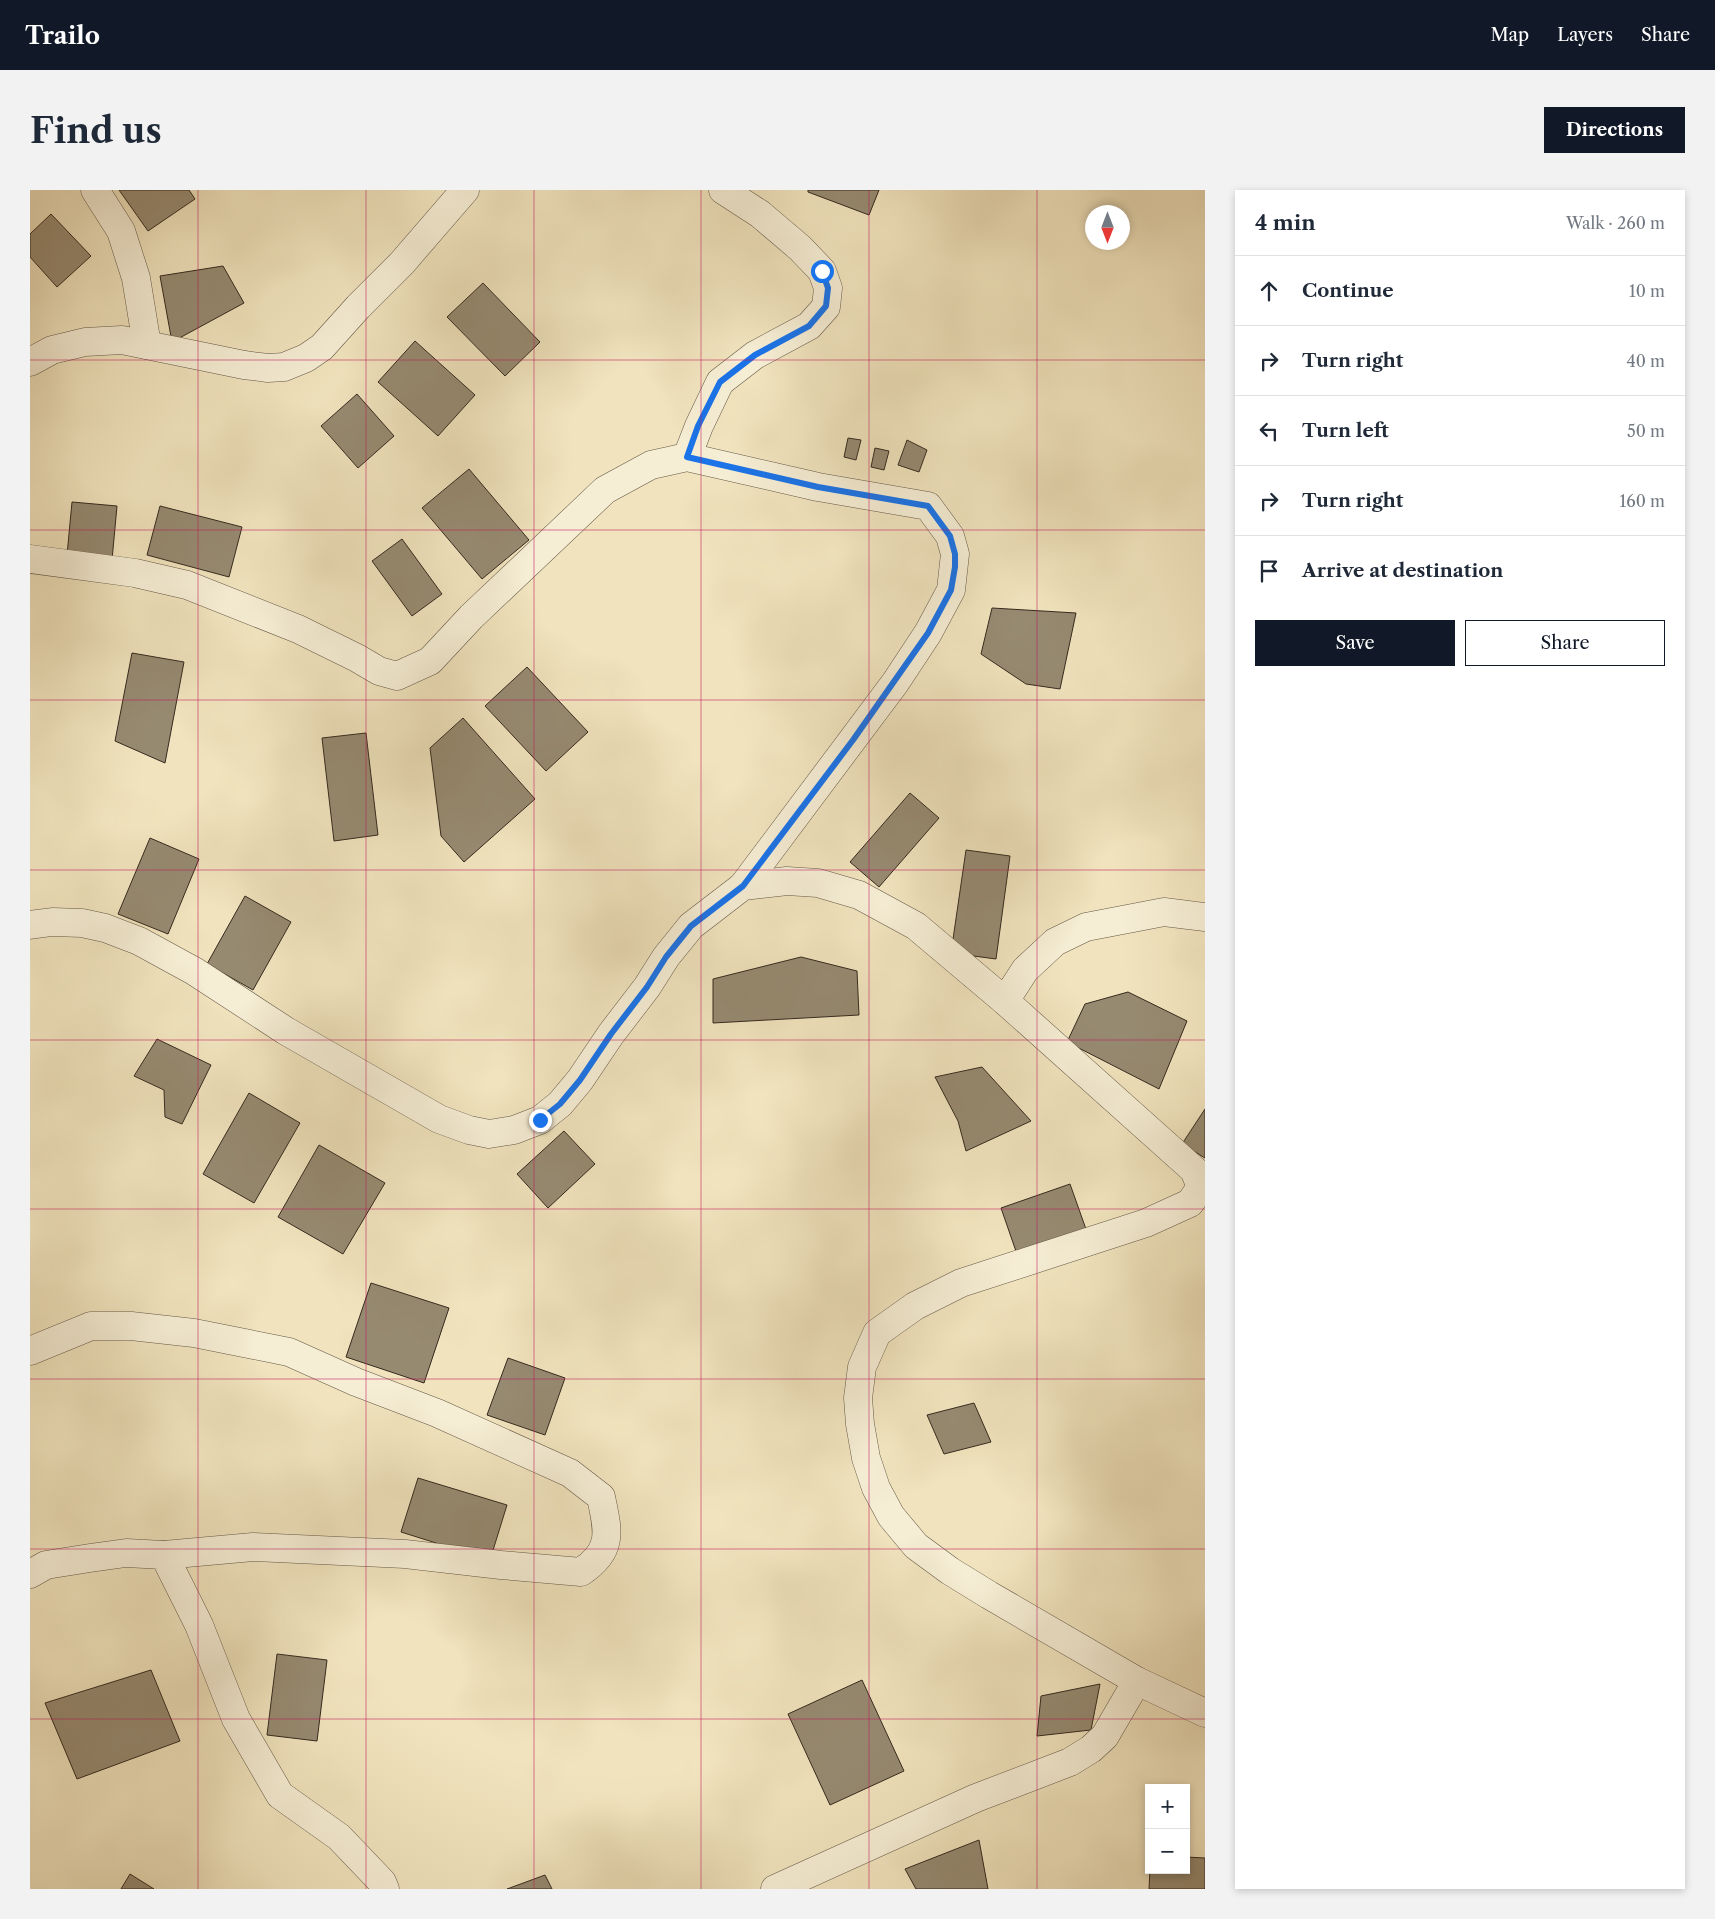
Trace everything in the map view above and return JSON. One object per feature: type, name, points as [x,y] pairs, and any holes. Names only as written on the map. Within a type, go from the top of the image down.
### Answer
[{"type":"street","points":[[95,190],[121,231],[136,278],[147,345]]},
{"type":"street","points":[[30,362],[52,350],[85,342],[122,340],[244,365],[284,368],[306,358],[322,347],[358,307],[402,263],[465,190]]},
{"type":"street","points":[[687,457],[698,426],[720,382],[755,355],[809,326],[826,306],[828,288],[822,271],[800,248],[723,190]]},
{"type":"street","points":[[30,560],[135,573],[187,585],[298,629],[379,671],[397,676],[430,661],[471,617],[606,490],[651,465],[687,457],[818,487],[928,506],[950,536],[955,554],[951,590],[928,633],[859,733],[743,886],[691,926],[666,957],[647,987],[611,1034],[580,1080],[560,1104],[540,1120],[514,1130],[489,1134],[469,1130],[439,1119],[286,1031],[194,971],[139,941],[106,928],[82,923],[52,922],[30,924]]},
{"type":"street","points":[[743,886],[787,881],[818,883],[859,894],[916,926],[1005,1001],[1194,1170],[1203,1189],[1190,1203],[1146,1223],[962,1283],[915,1306],[878,1333],[862,1367],[858,1398],[866,1458],[876,1488],[891,1516],[916,1546],[950,1571],[989,1595],[1137,1681],[1205,1713]]},
{"type":"street","points":[[1005,1001],[1025,970],[1055,942],[1086,927],[1164,912],[1205,917]]},
{"type":"street","points":[[30,1350],[90,1326],[131,1326],[194,1333],[289,1352],[570,1473],[601,1497],[606,1529],[606,1547],[592,1565],[581,1572],[405,1554],[262,1547],[164,1555],[126,1553],[46,1565],[30,1574]]},
{"type":"street","points":[[164,1555],[200,1625],[236,1719],[280,1795],[339,1837],[382,1882],[385,1889]]},
{"type":"street","points":[[775,1889],[976,1798],[1070,1762],[1091,1749],[1105,1736],[1137,1681]]},
{"type":"building","points":[[119,190],[189,190],[195,199],[148,231]]},
{"type":"building","points":[[808,190],[879,190],[869,215],[808,192]]},
{"type":"building","points":[[51,214],[91,256],[57,287],[30,257],[30,234]]},
{"type":"building","points":[[223,266],[244,303],[172,342],[160,276]]},
{"type":"building","points":[[483,283],[540,342],[505,376],[447,317]]},
{"type":"building","points":[[415,341],[475,395],[438,436],[378,382]]},
{"type":"building","points":[[357,394],[394,436],[358,468],[321,426]]},
{"type":"building","points":[[848,438],[861,440],[856,460],[844,457]]},
{"type":"building","points":[[907,440],[927,450],[919,472],[898,465]]},
{"type":"building","points":[[875,448],[889,451],[884,470],[871,467]]},
{"type":"building","points":[[469,469],[529,540],[482,579],[422,508]]},
{"type":"building","points":[[72,502],[117,506],[112,560],[67,555]]},
{"type":"building","points":[[160,506],[242,527],[229,577],[147,555]]},
{"type":"building","points":[[402,539],[442,594],[412,616],[372,561]]},
{"type":"building","points":[[992,608],[1076,613],[1060,689],[1026,684],[981,654]]},
{"type":"building","points":[[132,653],[184,662],[165,763],[115,741]]},
{"type":"building","points":[[527,667],[588,732],[546,771],[485,706]]},
{"type":"building","points":[[463,718],[535,799],[464,862],[441,836],[430,748]]},
{"type":"building","points":[[366,733],[378,835],[334,841],[322,738]]},
{"type":"building","points":[[910,793],[939,818],[879,887],[850,862]]},
{"type":"building","points":[[150,838],[199,859],[168,934],[118,914]]},
{"type":"building","points":[[966,850],[1010,856],[996,959],[951,953]]},
{"type":"building","points":[[245,896],[291,922],[253,990],[207,964]]},
{"type":"building","points":[[801,957],[857,971],[859,1015],[713,1023],[713,979]]},
{"type":"building","points":[[1128,992],[1187,1021],[1159,1089],[1067,1042],[1085,1004]]},
{"type":"building","points":[[157,1039],[211,1065],[182,1124],[165,1117],[164,1090],[134,1076]]},
{"type":"building","points":[[982,1067],[1031,1121],[966,1151],[958,1121],[935,1077]]},
{"type":"building","points":[[249,1093],[300,1123],[254,1203],[203,1174]]},
{"type":"building","points":[[1205,1109],[1205,1158],[1182,1144]]},
{"type":"building","points":[[564,1131],[595,1164],[548,1208],[517,1174]]},
{"type":"building","points":[[319,1145],[385,1183],[343,1254],[278,1217]]},
{"type":"building","points":[[1070,1184],[1087,1232],[1018,1257],[1001,1208]]},
{"type":"building","points":[[371,1283],[449,1308],[424,1383],[346,1357]]},
{"type":"building","points":[[508,1358],[565,1378],[545,1435],[487,1415]]},
{"type":"building","points":[[974,1403],[991,1442],[944,1454],[927,1415]]},
{"type":"building","points":[[418,1478],[507,1505],[490,1560],[401,1532]]},
{"type":"building","points":[[277,1654],[327,1660],[317,1741],[267,1735]]},
{"type":"building","points":[[151,1670],[180,1741],[77,1779],[45,1703]]},
{"type":"building","points":[[862,1680],[904,1771],[830,1805],[788,1714]]},
{"type":"building","points":[[1100,1684],[1091,1730],[1037,1736],[1041,1696]]},
{"type":"building","points":[[979,1840],[988,1889],[916,1889],[905,1869]]},
{"type":"building","points":[[1190,1857],[1205,1858],[1205,1889],[1149,1889],[1150,1874],[1190,1874]]},
{"type":"building","points":[[130,1874],[154,1889],[121,1889]]},
{"type":"building","points":[[545,1875],[552,1889],[507,1889]]},
{"type":"route","points":[[540,1120],[560,1104],[580,1080],[611,1034],[647,987],[666,957],[691,926],[743,886],[895,683],[928,633],[951,590],[955,554],[950,536],[928,506],[818,487],[687,457],[698,426],[720,382],[755,355],[809,326],[826,306],[828,288],[822,271]]}]
